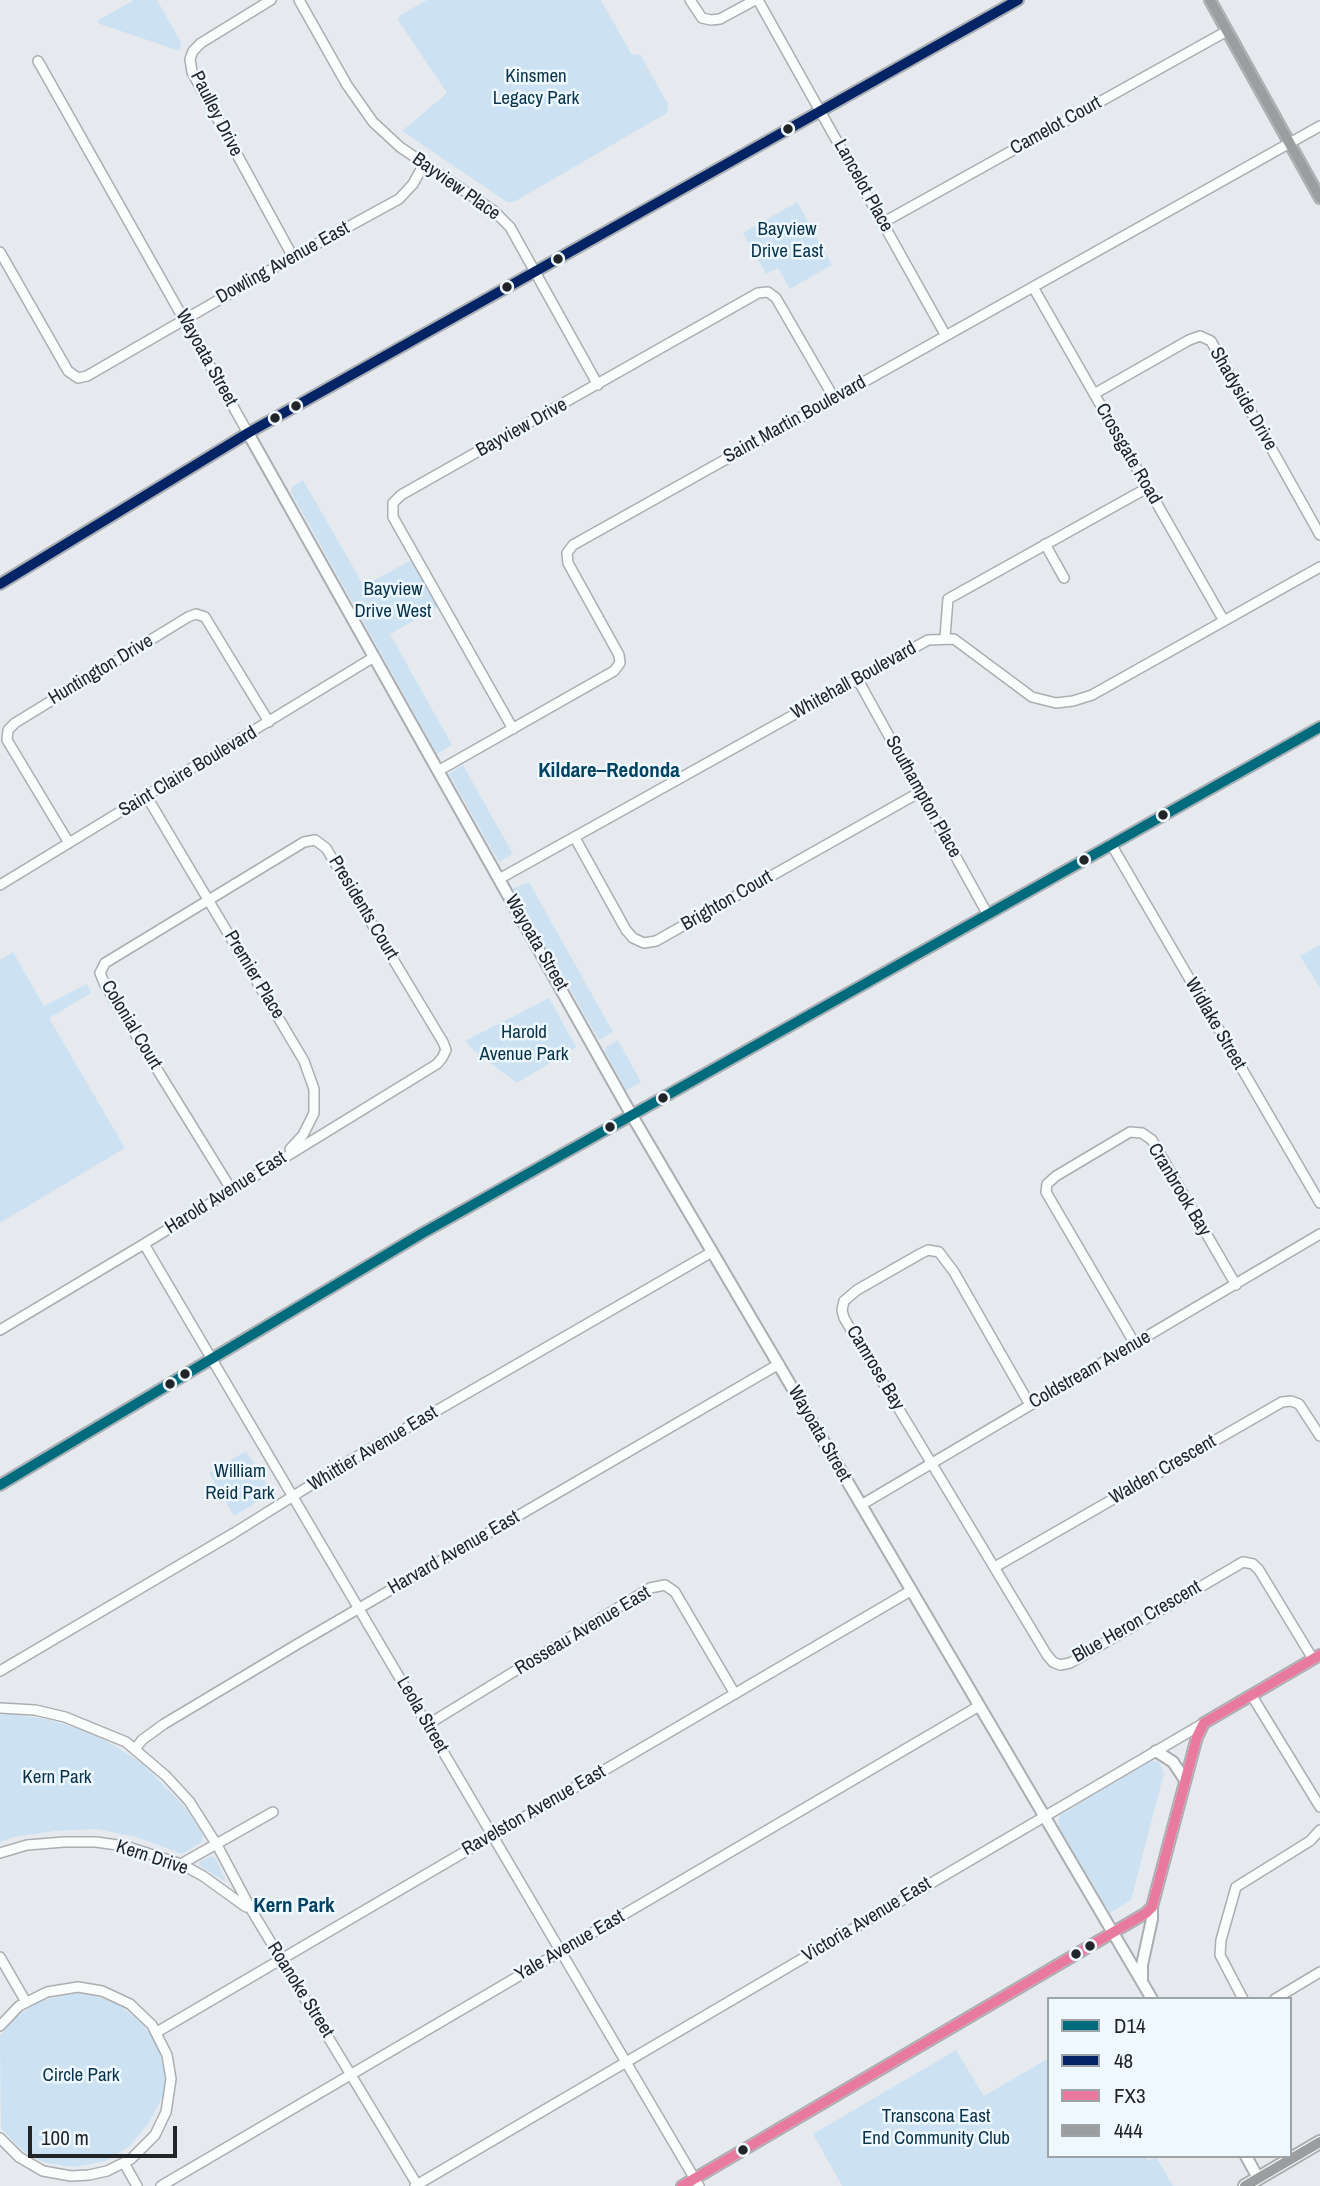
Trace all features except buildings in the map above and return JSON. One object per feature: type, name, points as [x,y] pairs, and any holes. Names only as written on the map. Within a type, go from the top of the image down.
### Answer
[{"type":"main road","points":[[1245,2186],[1320,2142]]},
{"type":"street","name":"Paulley Drive","points":[[271,0],[201,43],[193,51],[190,60],[192,72],[293,257]]},
{"type":"street","name":"Bayview Place","points":[[299,0],[361,107],[386,135],[494,211],[510,227],[598,385]]},
{"type":"street","points":[[690,0],[702,18],[710,20],[720,19],[756,0]]},
{"type":"street","name":"Lancelot Place","points":[[756,0],[884,222],[946,336]]},
{"type":"street","points":[[0,584],[248,433],[1018,0]]},
{"type":"street","points":[[1210,0],[1320,198]]},
{"type":"street","name":"Camelot Court","points":[[884,222],[1227,31]]},
{"type":"street","name":"Wayoata Street","points":[[38,61],[631,1114],[1151,1997]]},
{"type":"street","name":"Saint Martin Boulevard","points":[[438,771],[614,671],[620,663],[619,654],[568,563],[567,553],[573,545],[1320,126]]},
{"type":"street","name":"Dowling Avenue East","points":[[0,252],[72,376],[87,376],[399,199],[413,184],[424,164]]},
{"type":"street","name":"Crossgate Road","points":[[1033,287],[1224,621]]},
{"type":"street","name":"Bayview Drive","points":[[513,729],[393,517],[393,503],[401,495],[758,293],[768,292],[776,298],[834,398]]},
{"type":"street","name":"Shadyside Drive","points":[[1094,394],[1189,340],[1200,336],[1210,341],[1320,535]]},
{"type":"street","points":[[1147,488],[948,598],[945,637],[964,645],[1032,697],[1056,703],[1073,701],[1092,695],[1320,567]]},
{"type":"street","points":[[1045,544],[1064,578]]},
{"type":"street","name":"Huntington Drive","points":[[69,844],[7,740],[8,730],[15,723],[165,631],[197,614],[205,617],[269,722]]},
{"type":"street","name":"Whitehall Boulevard","points":[[499,879],[928,640],[945,637]]},
{"type":"street","name":"Saint Claire Boulevard","points":[[0,885],[374,657]]},
{"type":"street","name":"Southampton Place","points":[[858,680],[988,915]]},
{"type":"street","points":[[0,1485],[212,1357],[631,1114],[1320,727]]},
{"type":"street","name":"Brighton Court","points":[[575,838],[626,930],[633,938],[644,943],[656,941],[920,792]]},
{"type":"street","name":"Premier Place","points":[[147,797],[304,1061],[314,1089],[313,1113],[303,1135],[282,1157]]},
{"type":"street","name":"Presidents Court","points":[[209,900],[304,842],[315,841],[324,846],[446,1050]]},
{"type":"street","name":"Widlake Street","points":[[1111,844],[1320,1203]]},
{"type":"street","name":"Colonial Court","points":[[209,900],[105,963],[100,973],[104,985],[231,1189]]},
{"type":"street","name":"Harold Avenue East","points":[[0,1330],[145,1244],[437,1063],[446,1050]]},
{"type":"street","name":"Cranbrook Bay","points":[[1135,1343],[1046,1192],[1047,1184],[1056,1176],[1129,1132],[1142,1133],[1152,1140],[1236,1285]]},
{"type":"street","name":"Coldstream Avenue","points":[[861,1506],[1320,1234]]},
{"type":"street","name":"Leola Street","points":[[145,1244],[697,2182]]},
{"type":"street","name":"Camrose Bay","points":[[933,1463],[844,1318],[844,1301],[857,1290],[928,1250],[939,1252],[954,1272],[1030,1405]]},
{"type":"street","name":"Whittier Avenue East","points":[[0,1671],[351,1460],[712,1252]]},
{"type":"street","name":"Harvard Avenue East","points":[[136,1748],[142,1740],[164,1724],[779,1364]]},
{"type":"street","name":"Walden Crescent","points":[[995,1567],[1283,1402],[1291,1401],[1299,1405],[1320,1436]]},
{"type":"street","name":"Blue Heron Crescent","points":[[933,1463],[1047,1655],[1060,1665],[1070,1663],[1243,1562],[1253,1564],[1259,1570],[1316,1657]]},
{"type":"street","name":"Rosseau Avenue East","points":[[427,1725],[650,1588],[665,1585],[675,1592],[735,1694]]},
{"type":"street","name":"Ravelston Avenue East","points":[[157,2032],[912,1590]]},
{"type":"street","name":"Victoria Avenue East","points":[[417,2186],[1316,1657]]},
{"type":"street","points":[[1252,1696],[1320,1807]]},
{"type":"street","name":"Yale Avenue East","points":[[161,2186],[979,1706]]},
{"type":"street","name":"Roanoke Street","points":[[0,1708],[35,1710],[94,1727],[136,1748],[189,1801],[217,1845],[251,1911],[417,2186]]},
{"type":"street","points":[[1142,1980],[1152,1907],[1197,1737],[1204,1723]]},
{"type":"street","points":[[1156,1751],[1173,1762],[1185,1780]]},
{"type":"street","points":[[181,1864],[273,1812]]},
{"type":"street","points":[[1242,1997],[1220,1955],[1221,1940],[1236,1887],[1310,1841],[1320,1830]]},
{"type":"street","name":"Kern Drive","points":[[0,1853],[27,1845],[96,1842],[125,1846],[181,1864],[203,1876],[251,1911]]},
{"type":"street","points":[[682,2186],[697,2182],[1152,1907]]},
{"type":"street","points":[[0,1957],[26,2002]]},
{"type":"street","points":[[1278,1997],[1320,1972]]},
{"type":"street","points":[[0,2026],[26,2002],[55,1990],[71,1987],[94,1989],[116,1996],[148,2019],[157,2032],[169,2063],[171,2088],[159,2128],[150,2142],[124,2163],[89,2175],[61,2175],[43,2171],[12,2151],[0,2138]]},
{"type":"street","points":[[1247,2158],[1258,2178]]},
{"type":"street","points":[[124,2163],[137,2186]]},
{"type":"green space","points":[[134,0],[157,0],[181,42],[180,51],[97,21]]},
{"type":"green space","name":"Kinsmen Legacy Park","points":[[427,0],[601,0],[632,55],[640,54],[668,104],[667,113],[514,202],[507,202],[402,131],[447,93],[398,20],[399,16]]},
{"type":"green space","name":"Bayview Drive East","points":[[797,202],[832,265],[790,289],[778,268],[766,274],[743,233]]},
{"type":"green space","name":"Bayview Drive West","points":[[303,480],[364,586],[411,560],[438,607],[390,634],[452,745],[437,754],[291,492],[292,487]]},
{"type":"green space","points":[[463,765],[513,854],[499,862],[449,774]]},
{"type":"green space","points":[[529,882],[613,1032],[599,1040],[513,889]]},
{"type":"green space","points":[[1320,945],[1320,988],[1300,956]]},
{"type":"green space","points":[[13,952],[44,1006],[87,984],[91,993],[49,1018],[125,1148],[0,1223],[0,960]]},
{"type":"green space","name":"Harold Avenue Park","points":[[549,998],[576,1047],[517,1083],[465,1041]]},
{"type":"green space","points":[[618,1040],[641,1082],[626,1090],[605,1052],[606,1047]]},
{"type":"green space","name":"William Reid Park","points":[[246,1451],[272,1493],[234,1516],[209,1473]]},
{"type":"green space","name":"Kern Park","points":[[0,1715],[46,1719],[77,1728],[105,1740],[142,1763],[184,1806],[203,1834],[202,1842],[182,1854],[136,1837],[97,1829],[55,1831],[14,1837],[0,1842]]},
{"type":"green space","points":[[1151,1761],[1159,1762],[1164,1773],[1131,1900],[1110,1913],[1058,1826],[1060,1815]]},
{"type":"green space","points":[[212,1856],[226,1882],[199,1865],[200,1861]]},
{"type":"green space","name":"Circle Park","points":[[78,1993],[93,1995],[120,2005],[141,2022],[155,2041],[165,2079],[164,2094],[149,2122],[130,2146],[106,2161],[74,2167],[34,2158],[19,2148],[1,2128],[0,2036],[16,2017],[28,2008],[43,2000]]},
{"type":"green space","name":"Transcona East End Community Club","points":[[956,2050],[984,2096],[1047,2059],[1047,2158],[1146,2158],[1148,2161],[1157,2158],[1173,2186],[842,2186],[813,2134]]},
{"type":"transit line","name":"48","points":[[0,584],[248,433],[1018,0]]},
{"type":"transit line","name":"444","points":[[1210,0],[1320,198]]},
{"type":"transit line","name":"D14","points":[[0,1485],[421,1234],[1320,727]]},
{"type":"transit line","name":"FX3","points":[[1204,1723],[1320,1655]]},
{"type":"transit line","name":"FX3","points":[[682,2186],[1146,1913],[1152,1907],[1197,1737],[1204,1723]]},
{"type":"transit line","name":"444","points":[[1245,2186],[1320,2142]]},
{"type":"district","name":"Kildare–Redonda","points":[[609,771]]},
{"type":"district","name":"Kern Park","points":[[294,1906]]}]
